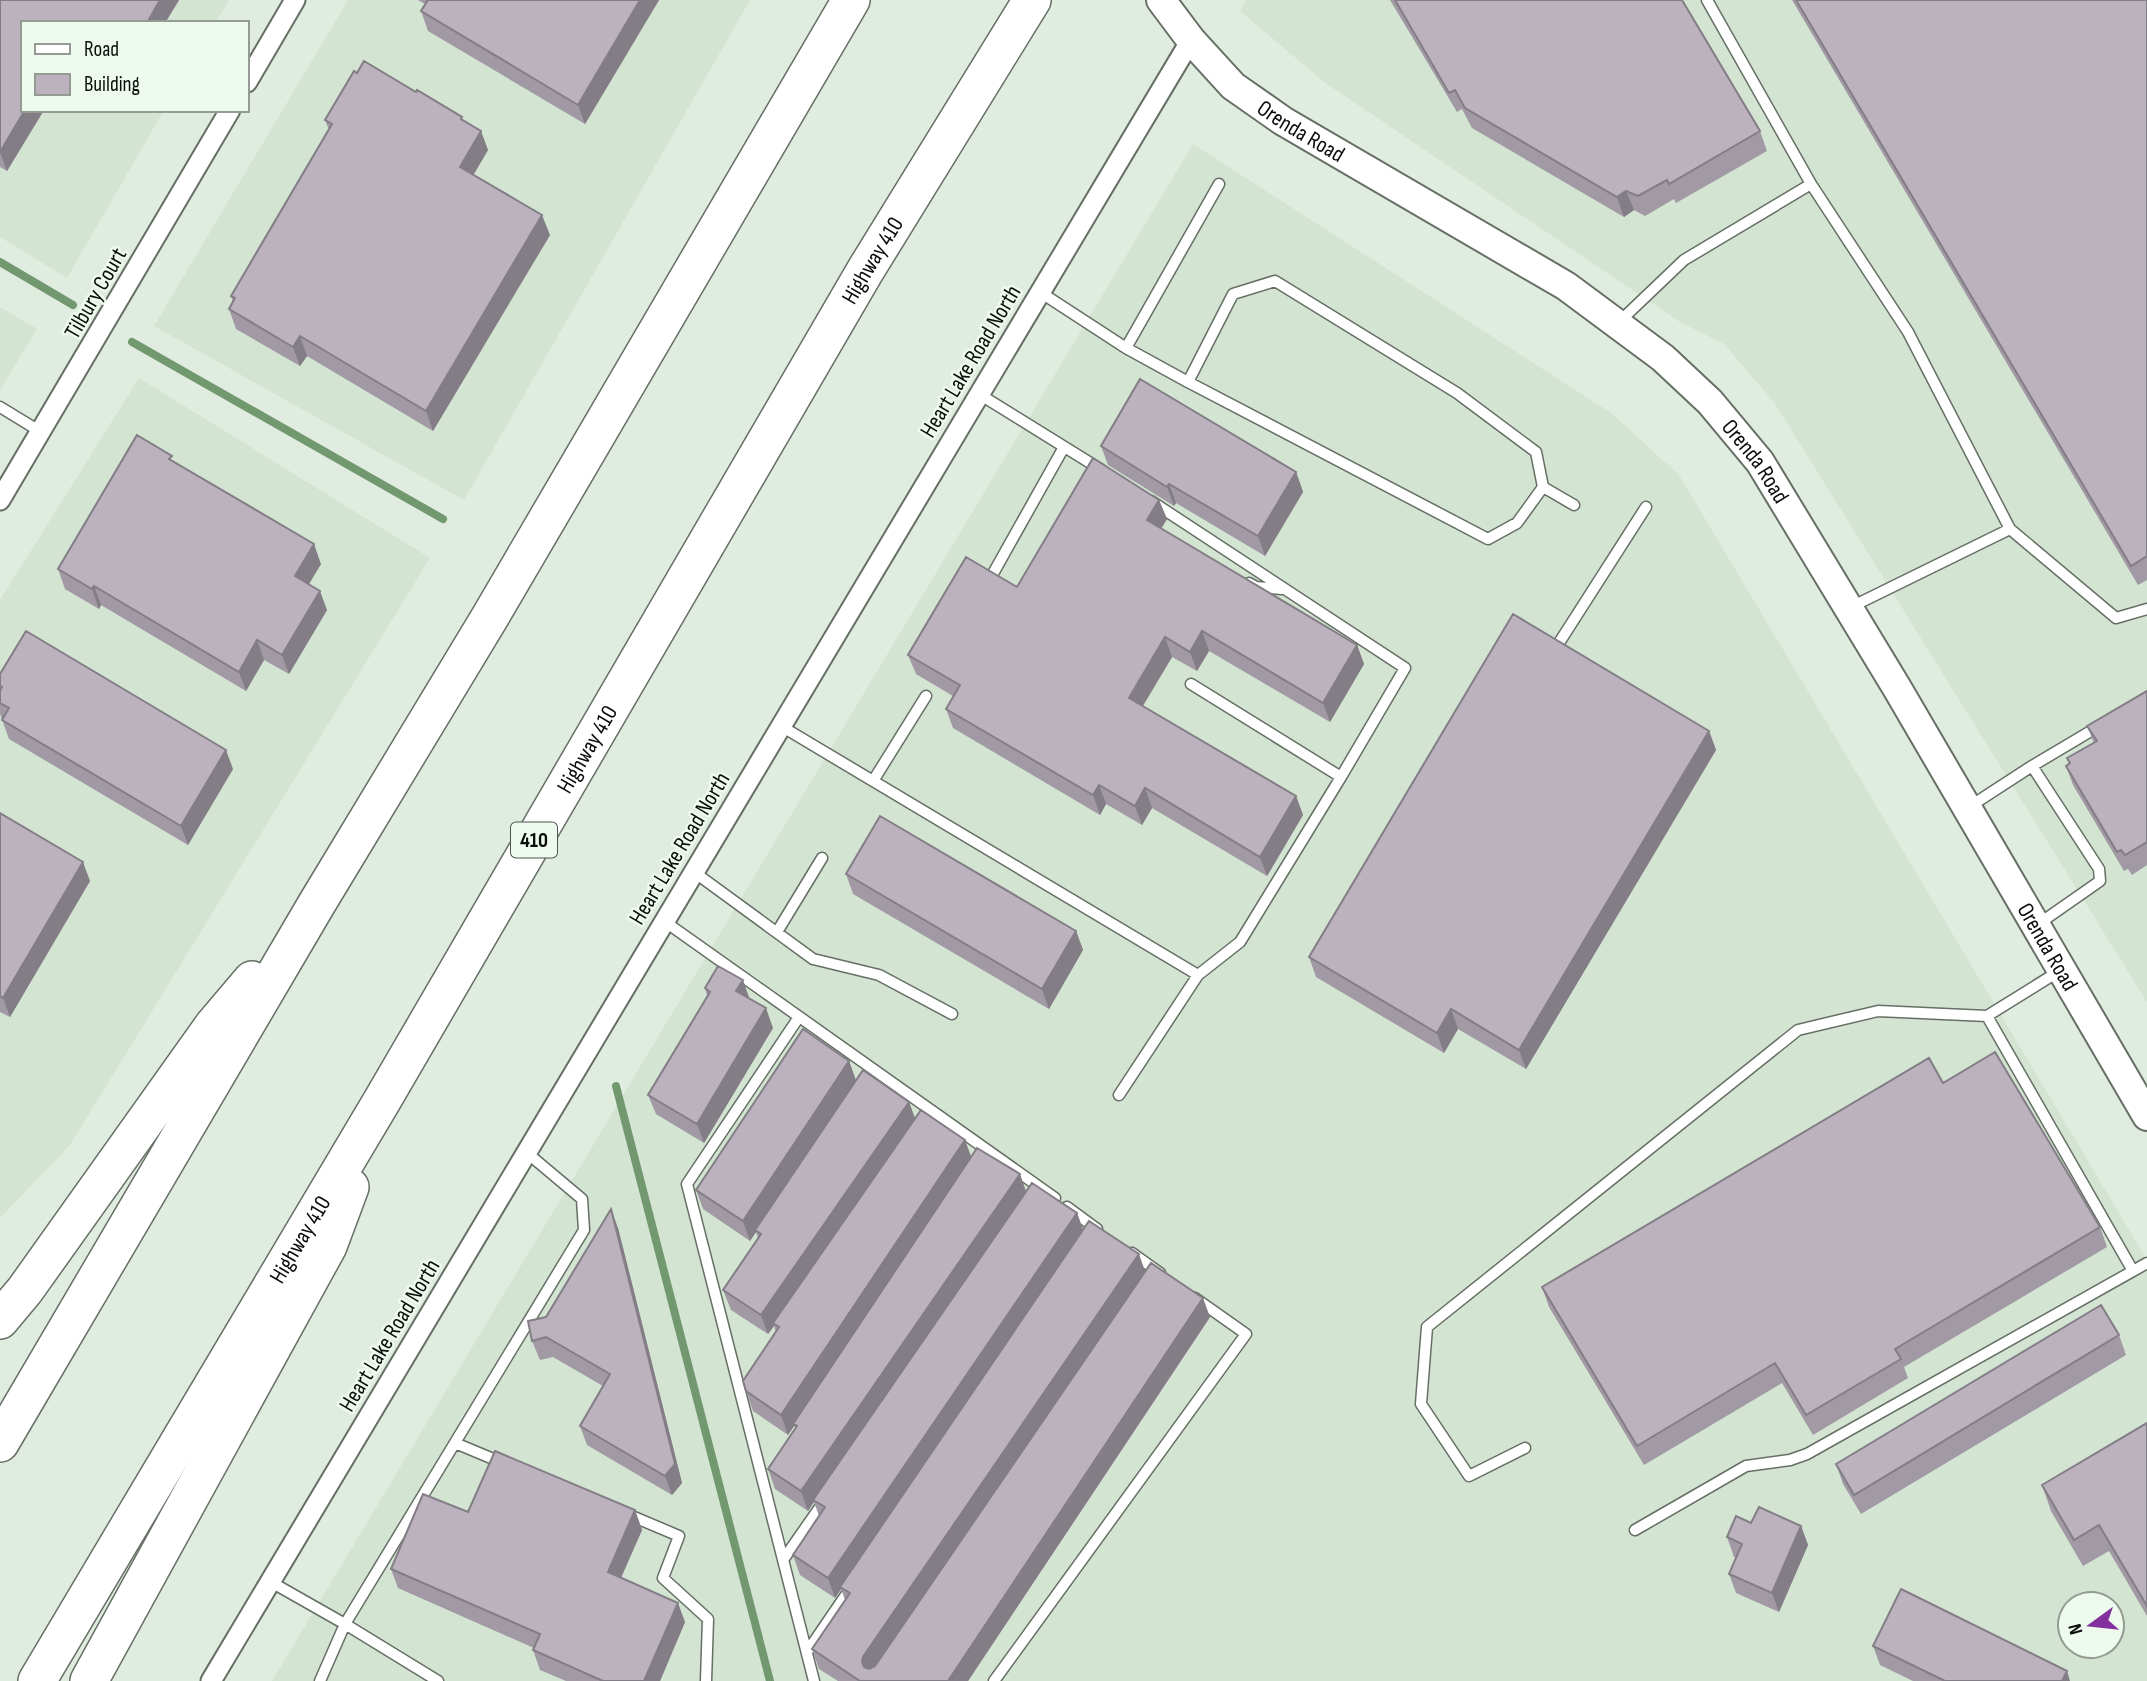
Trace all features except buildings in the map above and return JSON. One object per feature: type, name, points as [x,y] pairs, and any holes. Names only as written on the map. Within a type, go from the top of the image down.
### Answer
[{"type":"highway","points":[[0,1443],[851,0]]},
{"type":"highway","name":"Highway 410","points":[[37,1681],[383,1099],[865,271],[1032,0]]},
{"type":"highway","points":[[0,1320],[25,1290],[213,1026],[316,905]]},
{"type":"highway","points":[[89,1681],[328,1246],[383,1099]]},
{"type":"street","points":[[248,80],[295,0]]},
{"type":"street","name":"Orenda Road","points":[[1161,0],[1191,40],[1233,86],[1283,121],[1566,286],[1663,358],[1710,402],[1759,462],[1849,608],[2147,1116]]},
{"type":"street","name":"Heart Lake Road North","points":[[211,1681],[1191,40]]},
{"type":"street","name":"Tilbury Court","points":[[0,500],[229,112]]},
{"type":"lane","points":[[1707,0],[1811,184],[1908,332],[2010,529],[2116,618],[2147,609]]},
{"type":"lane","points":[[1126,348],[1219,184]]},
{"type":"lane","points":[[1617,324],[1684,260],[1811,184]]},
{"type":"lane","points":[[1040,291],[1126,348],[1188,382],[1488,539],[1517,523],[1543,487],[1536,452],[1457,393],[1275,281],[1233,293],[1188,382]]},
{"type":"lane","points":[[978,394],[1110,476]]},
{"type":"lane","points":[[0,407],[41,432]]},
{"type":"lane","points":[[990,579],[1063,447]]},
{"type":"lane","points":[[1543,487],[1574,505]]},
{"type":"lane","points":[[1119,1095],[1198,975],[1240,942],[1405,668],[1145,497]]},
{"type":"lane","points":[[1556,646],[1646,507]]},
{"type":"lane","points":[[1849,608],[2010,529]]},
{"type":"lane","points":[[1234,575],[1256,587],[1283,589]]},
{"type":"lane","points":[[1191,684],[1341,777]]},
{"type":"lane","points":[[873,781],[926,696]]},
{"type":"lane","points":[[1968,808],[2113,718]]},
{"type":"lane","points":[[781,726],[1198,975]]},
{"type":"lane","points":[[2032,766],[2099,869],[2100,881],[2037,925]]},
{"type":"lane","points":[[777,932],[822,858]]},
{"type":"lane","points":[[693,872],[813,959],[879,975],[952,1014]]},
{"type":"lane","points":[[664,921],[1106,1235]]},
{"type":"lane","points":[[1525,1448],[1469,1476],[1421,1404],[1427,1327],[1798,1030],[1878,1011],[1987,1016],[2061,970]]},
{"type":"lane","points":[[1987,1016],[2133,1271]]},
{"type":"lane","points":[[799,1017],[687,1184],[814,1681]]},
{"type":"lane","points":[[866,1081],[874,1070]]},
{"type":"lane","points":[[924,1122],[932,1111]]},
{"type":"lane","points":[[979,1161],[986,1150]]},
{"type":"lane","points":[[320,1681],[345,1624],[584,1230],[582,1199],[526,1152]]},
{"type":"lane","points":[[1032,1199],[1040,1188]]},
{"type":"lane","points":[[1088,1239],[1096,1228]]},
{"type":"lane","points":[[1126,1249],[1168,1279]]},
{"type":"lane","points":[[1634,1530],[1746,1466],[1790,1460],[1807,1454],[2147,1263]]},
{"type":"lane","points":[[1149,1282],[1157,1270]]},
{"type":"lane","points":[[717,1303],[725,1292]]},
{"type":"lane","points":[[994,1681],[1246,1334],[1190,1294]]},
{"type":"lane","points":[[739,1389],[747,1378]]},
{"type":"lane","points":[[455,1443],[517,1469]]},
{"type":"lane","points":[[764,1484],[771,1472]]},
{"type":"lane","points":[[783,1560],[830,1492]]},
{"type":"lane","points":[[617,1510],[679,1536],[663,1578],[708,1619],[706,1681]]},
{"type":"lane","points":[[271,1583],[438,1681]]},
{"type":"lane","points":[[807,1652],[854,1583]]},
{"type":"shaded area","points":[[0,0],[229,0],[216,21],[21,21],[21,112],[163,112],[67,278],[0,237]]},
{"type":"shaded area","points":[[348,0],[750,0],[464,500],[154,326]]},
{"type":"shaded area","points":[[1247,0],[2147,0],[2147,1002],[1774,402],[1724,344],[1680,322],[1324,82],[1240,11]]},
{"type":"shaded area","points":[[1193,144],[1611,413],[1679,475],[2147,1260],[2147,1681],[272,1681]]},
{"type":"shaded area","points":[[0,307],[37,329],[0,390]]},
{"type":"shaded area","points":[[139,378],[430,558],[70,1145],[0,1218],[0,600]]},
{"type":"waterway","points":[[0,262],[73,305]]},
{"type":"waterway","points":[[132,342],[443,519]]},
{"type":"waterway","points":[[616,1086],[770,1681]]}]
